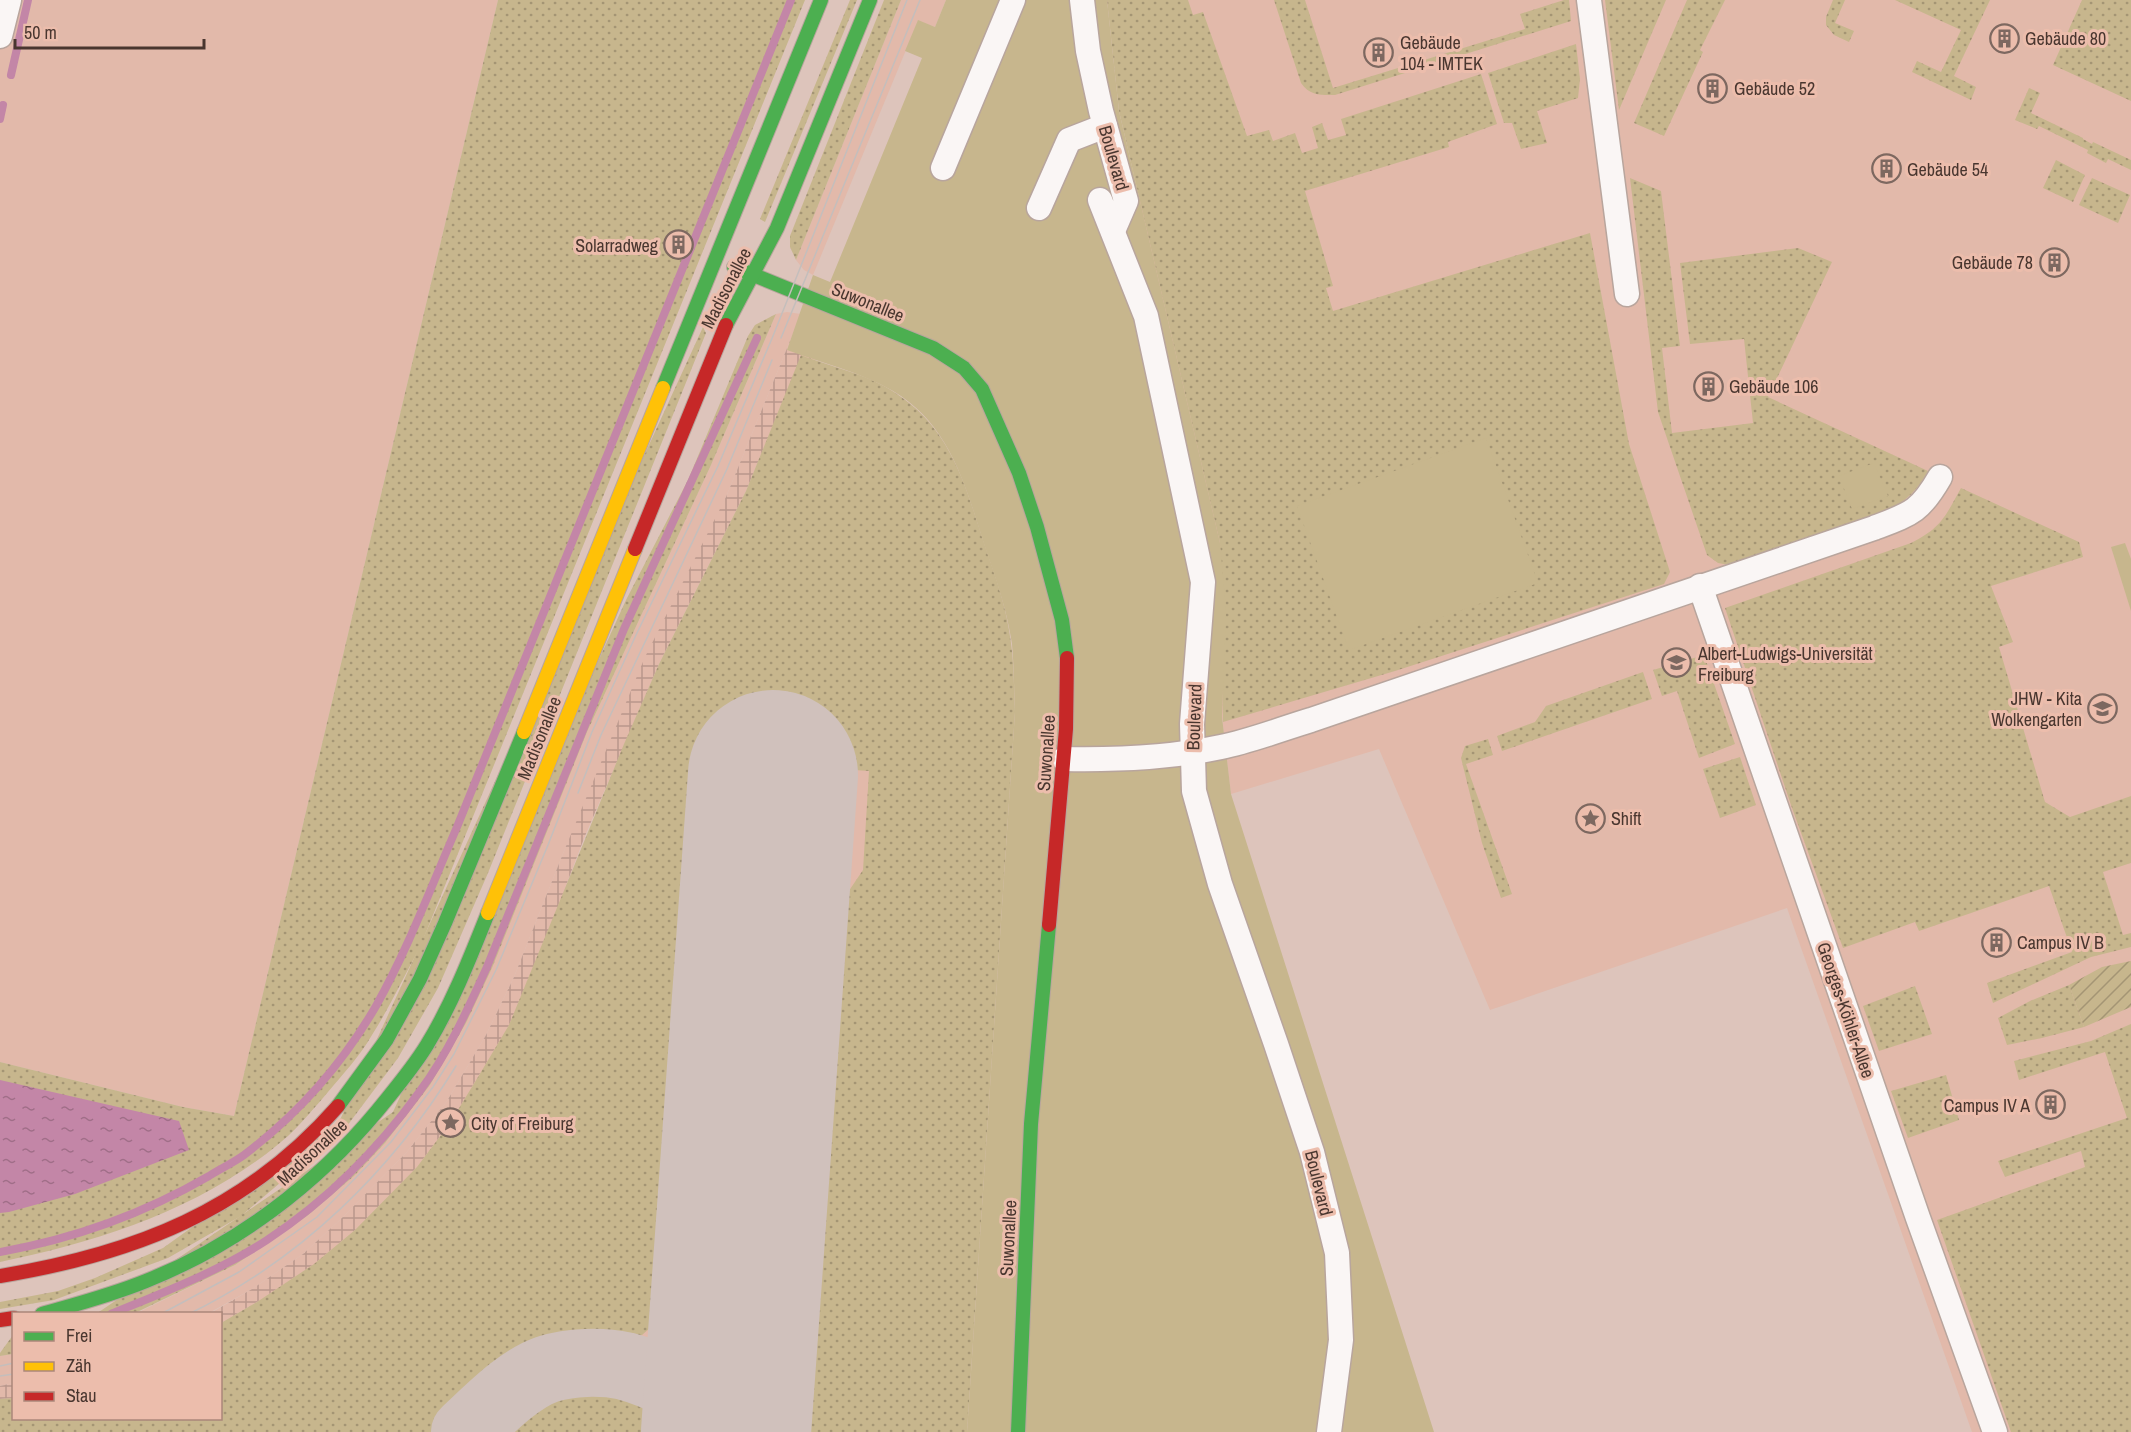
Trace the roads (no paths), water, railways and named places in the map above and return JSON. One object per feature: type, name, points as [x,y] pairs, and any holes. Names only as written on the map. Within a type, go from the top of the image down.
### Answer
[{"type":"main road","name":"Madisonallee","points":[[0,1276],[62,1264],[149,1238],[221,1204],[255,1183],[290,1155],[320,1126],[362,1075],[401,1017],[431,956],[821,0]]},
{"type":"main road","name":"Madisonallee","points":[[50,1312],[86,1303],[162,1275],[231,1240],[264,1219],[336,1158],[370,1121],[421,1055],[467,966],[716,349],[732,312],[777,228],[870,0]]},
{"type":"main road","name":"Suwonallee","points":[[715,260],[933,348],[964,368],[982,389],[1022,481],[1062,620],[1067,662],[1064,759],[1031,1124],[1018,1432]]},
{"type":"street","points":[[0,36],[9,0]]},
{"type":"street","points":[[943,168],[1012,0]]},
{"type":"street","name":"Boulevard","points":[[1082,0],[1088,51],[1105,126],[1126,201],[1113,231],[1146,316],[1203,582],[1192,724],[1191,752],[1194,791],[1220,884],[1312,1152],[1337,1253],[1341,1340],[1329,1432]]},
{"type":"street","points":[[1589,0],[1583,32],[1617,150],[1627,294]]},
{"type":"street","points":[[1039,208],[1069,140],[1105,126]]},
{"type":"street","points":[[1100,200],[1113,231]]},
{"type":"street","points":[[1064,759],[1137,759],[1191,752],[1222,747],[1311,720],[1874,528],[1910,514],[1927,499],[1940,477]]},
{"type":"street","name":"Georges-Köhler-Allee","points":[[1700,586],[1918,1218],[1995,1432]]},
{"type":"water","points":[[0,1080],[179,1121],[189,1150],[75,1194],[0,1213]]},
{"type":"waterway","points":[[11,75],[28,0]]},
{"type":"waterway","points":[[0,1252],[54,1240],[134,1213],[160,1202],[235,1161],[282,1123],[318,1087],[363,1027],[376,1006],[419,918],[457,827],[791,0]]},
{"type":"waterway","points":[[0,119],[3,105]]},
{"type":"waterway","points":[[116,1312],[211,1271],[249,1251],[289,1225],[331,1191],[369,1153],[430,1077],[456,1031],[487,967],[624,629],[757,338]]},
{"type":"tram line","points":[[165,1312],[239,1272],[317,1217],[391,1142],[433,1087],[454,1054],[496,970],[592,732],[718,466],[773,336],[907,0]]},
{"type":"tram line","points":[[781,338],[920,0]]},
{"type":"tram line","points":[[578,793],[601,735],[727,469],[772,360]]},
{"type":"tram line","points":[[193,1312],[269,1267],[340,1209],[403,1142],[456,1066]]},
{"type":"tram line","points":[[0,1366],[12,1363]]},
{"type":"tram line","points":[[0,1376],[12,1374]]},
{"type":"place","name":"Gebäude 80","points":[[2004,38]]},
{"type":"place","name":"Gebäude 104 - IMTEK","points":[[1379,52]]},
{"type":"place","name":"Gebäude 52","points":[[1713,88]]},
{"type":"place","name":"Gebäude 54","points":[[1886,169]]},
{"type":"place","name":"Solarradweg","points":[[679,245]]},
{"type":"place","name":"Gebäude 78","points":[[2054,262]]},
{"type":"place","name":"Gebäude 106","points":[[1708,386]]},
{"type":"place","name":"Albert-Ludwigs-Universität Freiburg","points":[[1677,663]]},
{"type":"place","name":"JHW - Kita Wolkengarten","points":[[2103,708]]},
{"type":"place","name":"Shift","points":[[1590,818]]},
{"type":"place","name":"Campus IV B","points":[[1996,942]]},
{"type":"place","name":"Campus IV A","points":[[2051,1105]]},
{"type":"place","name":"City of Freiburg","points":[[450,1123]]}]
